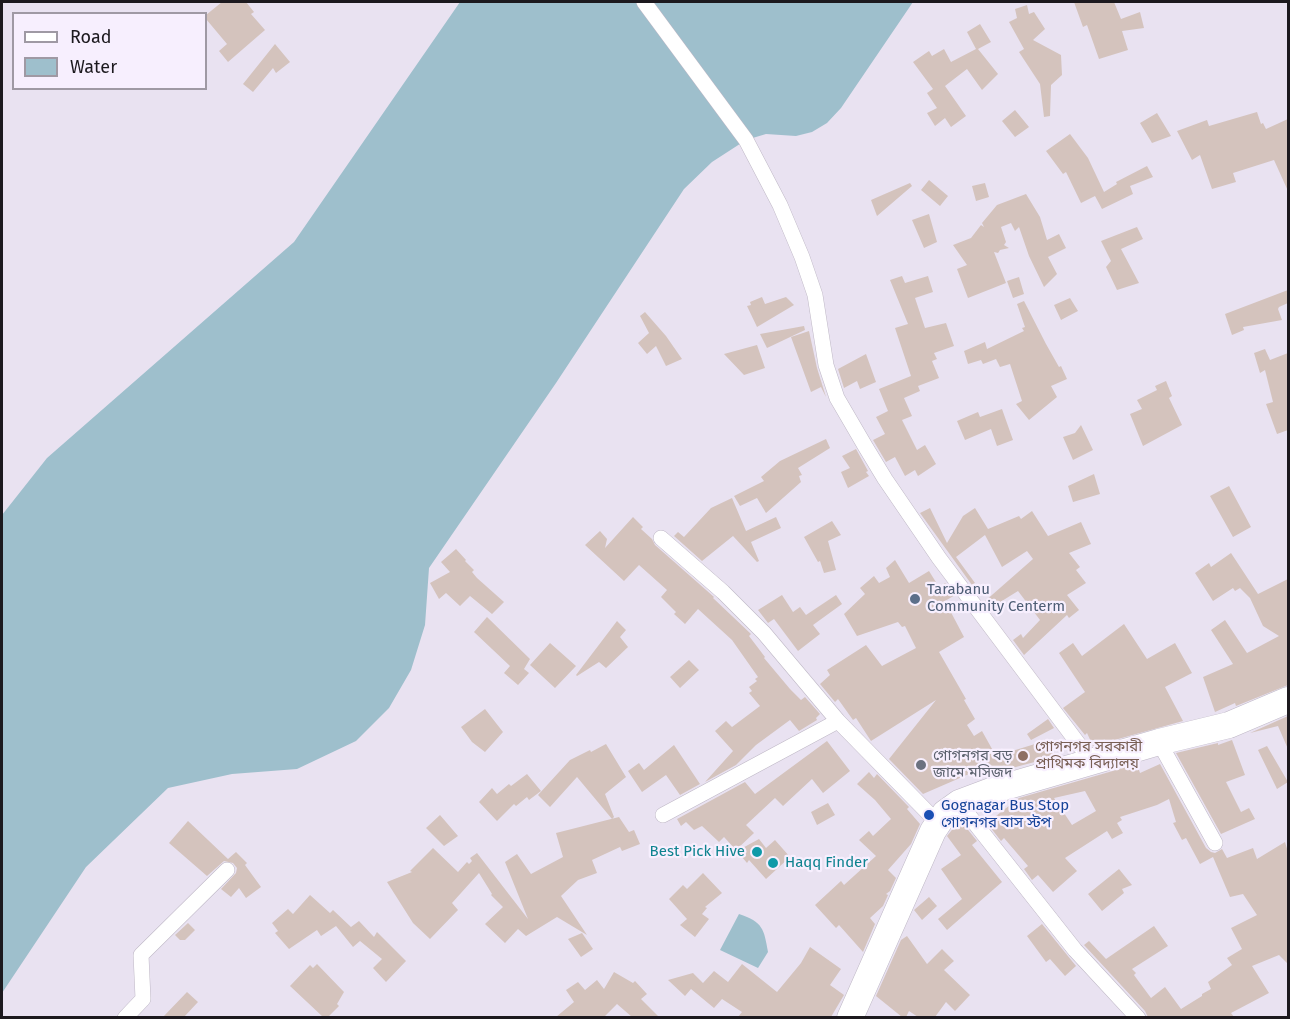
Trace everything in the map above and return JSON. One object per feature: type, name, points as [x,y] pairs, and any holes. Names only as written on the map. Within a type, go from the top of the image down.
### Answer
[{"type":"main road","points":[[850,1017],[900,903],[945,813],[959,803],[991,791],[1159,742],[1229,725],[1288,700]]},
{"type":"street","points":[[644,2],[747,140],[780,205],[802,257],[814,295],[826,365],[837,398],[885,479],[939,558],[1092,762]]},
{"type":"street","points":[[661,538],[723,592],[764,633],[838,721],[938,824]]},
{"type":"street","points":[[663,815],[838,721]]},
{"type":"street","points":[[1159,742],[1215,843]]},
{"type":"street","points":[[959,803],[1075,950],[1138,1017]]},
{"type":"street","points":[[125,1017],[143,999],[141,955],[227,870]]},
{"type":"water","points":[[460,2],[913,2],[841,108],[827,123],[812,132],[796,136],[766,134],[746,140],[712,162],[684,189],[556,383],[429,568],[425,625],[411,670],[389,708],[356,741],[297,769],[232,774],[168,788],[86,867],[2,993],[2,515],[47,458],[294,242]]},
{"type":"water","points":[[739,914],[758,923],[765,937],[768,952],[758,968],[720,950]]},
{"type":"building","points":[[222,2],[246,2],[254,12],[251,14],[265,30],[228,62],[219,51],[227,44],[207,20],[207,14]]},
{"type":"building","points":[[1074,2],[1114,2],[1121,19],[1140,12],[1144,28],[1122,31],[1128,50],[1099,59],[1087,25],[1083,27]]},
{"type":"building","points":[[1027,5],[1029,14],[1034,12],[1045,29],[1033,40],[1061,55],[1062,75],[1051,85],[1050,116],[1044,117],[1040,84],[1019,52],[1024,49],[1009,22],[1017,18],[1015,9]]},
{"type":"building","points":[[980,24],[991,42],[978,49],[998,74],[982,90],[967,69],[945,86],[966,116],[951,127],[945,118],[935,126],[927,113],[937,108],[927,93],[933,89],[913,62],[929,51],[932,56],[944,49],[951,62],[976,49],[967,32]]},
{"type":"building","points":[[275,44],[290,62],[276,73],[273,68],[253,92],[243,84]]},
{"type":"building","points":[[1015,110],[1029,127],[1015,137],[1002,121]]},
{"type":"building","points":[[1257,112],[1261,124],[1263,123],[1266,129],[1288,119],[1288,191],[1274,160],[1233,173],[1236,182],[1212,189],[1200,155],[1192,160],[1177,131],[1207,120],[1209,126]]},
{"type":"building","points":[[1157,113],[1171,136],[1152,143],[1140,123]]},
{"type":"building","points":[[1070,134],[1088,158],[1104,192],[1117,184],[1116,182],[1147,166],[1153,177],[1130,186],[1133,194],[1102,209],[1095,196],[1081,203],[1066,172],[1063,174],[1046,151]]},
{"type":"building","points":[[929,180],[948,196],[940,206],[921,190]]},
{"type":"building","points":[[910,183],[912,186],[877,216],[871,200]]},
{"type":"building","points":[[985,183],[989,197],[976,201],[972,186]]},
{"type":"building","points":[[1026,194],[1040,217],[1047,240],[1059,234],[1066,248],[1048,257],[1057,274],[1044,287],[1029,256],[1019,227],[1015,231],[1011,223],[1001,227],[1006,242],[1004,245],[1009,248],[1000,250],[998,253],[994,252],[1006,283],[968,298],[957,269],[967,265],[953,245],[971,238],[981,225],[984,227],[982,223],[997,205]]},
{"type":"building","points":[[929,214],[937,242],[924,248],[912,220]]},
{"type":"building","points":[[1137,227],[1143,239],[1121,249],[1139,283],[1117,290],[1106,267],[1111,261],[1101,241]]},
{"type":"building","points":[[902,276],[905,283],[928,276],[933,292],[915,298],[925,328],[946,323],[954,346],[934,353],[937,359],[932,361],[939,378],[918,386],[920,391],[904,398],[912,416],[902,420],[917,450],[925,445],[936,464],[918,476],[915,470],[905,476],[895,457],[886,462],[873,440],[885,434],[876,417],[888,411],[879,389],[911,376],[895,328],[908,324],[890,280]]},
{"type":"building","points":[[1019,277],[1024,294],[1013,298],[1007,281]]},
{"type":"building","points":[[1288,290],[1288,303],[1278,309],[1282,320],[1243,327],[1244,330],[1232,335],[1225,314]]},
{"type":"building","points":[[762,297],[765,304],[786,297],[794,305],[757,327],[747,306],[751,305],[750,302]]},
{"type":"building","points":[[1070,298],[1078,311],[1061,320],[1054,305]]},
{"type":"building","points":[[1024,301],[1067,379],[1051,386],[1057,397],[1029,420],[1016,404],[1022,401],[1010,364],[1000,367],[996,359],[983,364],[981,360],[968,364],[964,351],[985,342],[987,349],[1024,331],[1022,328],[1025,327],[1017,304]]},
{"type":"building","points":[[645,312],[682,359],[666,366],[656,346],[647,354],[638,343],[649,333],[640,316]]},
{"type":"building","points":[[804,326],[805,330],[767,348],[760,334]]},
{"type":"building","points":[[809,331],[826,397],[821,387],[811,392],[791,337]]},
{"type":"building","points":[[757,345],[765,368],[744,375],[724,354]]},
{"type":"building","points":[[1265,349],[1270,360],[1288,353],[1288,430],[1277,434],[1266,404],[1273,402],[1265,370],[1260,373],[1254,353]]},
{"type":"building","points":[[866,354],[876,382],[860,389],[857,381],[844,388],[838,369]]},
{"type":"building","points":[[1166,381],[1172,396],[1169,398],[1182,425],[1143,446],[1130,414],[1142,409],[1137,400],[1157,390],[1155,386]]},
{"type":"building","points":[[1002,409],[1013,440],[997,446],[991,429],[965,440],[957,421],[978,412],[980,417]]},
{"type":"building","points":[[1081,425],[1093,450],[1073,460],[1063,437],[1075,433]]},
{"type":"building","points":[[826,439],[830,448],[798,468],[802,475],[799,476],[801,482],[766,513],[757,498],[740,506],[734,496],[764,481],[761,477],[780,461]]},
{"type":"building","points":[[856,449],[869,476],[848,488],[841,472],[850,468],[842,456]]},
{"type":"building","points":[[1094,474],[1100,494],[1073,502],[1068,486]]},
{"type":"building","points":[[1229,486],[1251,527],[1233,537],[1210,496]]},
{"type":"building","points":[[732,498],[746,531],[776,517],[781,528],[751,542],[759,561],[757,562],[733,536],[702,561],[674,536],[678,532],[684,537],[711,508]]},
{"type":"building","points":[[930,508],[947,543],[963,516],[975,508],[988,529],[1019,516],[1021,519],[1032,511],[1048,536],[1081,522],[1091,544],[1069,553],[1080,567],[1076,570],[1086,583],[1067,595],[1079,610],[1069,618],[1067,615],[1024,655],[1013,640],[1021,634],[1023,638],[1040,620],[1018,591],[989,609],[984,602],[1033,559],[1027,551],[1002,567],[985,535],[956,557],[975,583],[972,585],[920,513]]},
{"type":"building","points":[[633,517],[655,545],[714,597],[751,634],[749,636],[764,658],[790,689],[801,700],[805,697],[820,714],[817,720],[799,731],[790,720],[756,745],[736,765],[705,782],[733,751],[715,731],[726,721],[732,727],[760,706],[749,693],[752,691],[749,687],[757,681],[755,679],[758,677],[732,640],[698,609],[685,624],[661,597],[667,590],[639,565],[624,581],[585,545],[600,531],[607,539],[605,548]]},
{"type":"building","points":[[832,521],[841,535],[828,541],[836,570],[824,573],[820,561],[818,562],[804,537]]},
{"type":"building","points":[[456,549],[474,570],[472,572],[477,578],[504,602],[492,614],[470,596],[460,606],[446,593],[439,599],[430,583],[450,572],[441,562]]},
{"type":"building","points":[[1231,553],[1258,594],[1288,579],[1288,685],[1215,712],[1203,677],[1233,664],[1211,630],[1225,620],[1247,653],[1279,636],[1263,626],[1250,598],[1240,588],[1235,591],[1233,588],[1213,601],[1195,573],[1209,563],[1211,567]]},
{"type":"building","points":[[895,560],[909,583],[929,571],[939,587],[945,583],[955,595],[945,601],[964,637],[939,652],[975,719],[967,725],[974,736],[982,731],[996,756],[1048,740],[1054,757],[978,777],[976,771],[923,794],[889,759],[936,700],[871,741],[856,718],[853,720],[838,699],[835,702],[820,684],[830,675],[827,670],[866,645],[882,666],[916,648],[905,626],[902,627],[898,622],[857,636],[844,614],[865,594],[860,588],[874,576],[879,583],[890,577],[886,568]]},
{"type":"building","points":[[782,595],[793,612],[800,607],[806,615],[836,595],[842,604],[813,625],[820,634],[798,651],[774,619],[768,623],[758,610]]},
{"type":"building","points":[[487,617],[530,659],[524,669],[529,673],[518,685],[504,673],[510,666],[474,632]]},
{"type":"building","points":[[617,621],[626,630],[620,637],[628,647],[606,668],[599,662],[577,676],[576,675]]},
{"type":"building","points":[[1124,624],[1147,659],[1175,643],[1192,673],[1165,687],[1183,721],[1093,746],[1087,733],[1085,735],[1063,708],[1085,692],[1059,653],[1073,643],[1082,656]]},
{"type":"building","points":[[550,643],[576,666],[555,688],[530,665]]},
{"type":"building","points":[[689,660],[699,670],[680,688],[670,677]]},
{"type":"building","points":[[485,709],[503,732],[485,752],[472,742],[461,727]]},
{"type":"building","points":[[1288,716],[1288,749],[1278,726],[1250,733]]},
{"type":"building","points":[[1048,719],[1054,728],[1031,740],[1027,734]]},
{"type":"building","points":[[1232,740],[1245,775],[1226,782],[1241,812],[1249,808],[1255,819],[1221,834],[1176,753]]},
{"type":"building","points":[[827,741],[850,771],[823,793],[812,779],[783,806],[775,798],[746,825],[754,833],[736,850],[724,837],[719,842],[702,826],[694,830],[686,822],[681,826],[677,819],[745,782],[755,794]]},
{"type":"building","points":[[606,744],[626,777],[605,794],[614,817],[612,819],[577,777],[550,807],[538,795],[570,760]]},
{"type":"building","points":[[674,745],[700,784],[680,795],[666,775],[642,792],[628,771],[639,763],[644,770]]},
{"type":"building","points":[[1267,746],[1288,782],[1277,789],[1258,750]]},
{"type":"building","points":[[1137,764],[1140,773],[1160,764],[1206,848],[1211,852],[1215,853],[1222,849],[1227,858],[1253,848],[1257,859],[1285,842],[1288,852],[1288,964],[1279,955],[1252,966],[1269,993],[1231,1013],[1234,1017],[1148,1017],[1084,945],[1089,941],[1106,959],[1154,926],[1168,946],[1132,969],[1151,998],[1165,987],[1181,1009],[1211,989],[1208,982],[1232,965],[1227,958],[1242,949],[1231,928],[1257,915],[1243,894],[1230,897],[1213,857],[1200,864],[1186,838],[1182,840],[1173,823],[1176,822],[1169,799],[1120,817],[1122,820],[1117,823],[1123,833],[1112,839],[1107,831],[1065,858],[1077,871],[1053,892],[1038,875],[1032,880],[1024,869],[1028,866],[1004,838],[1001,841],[987,823],[1019,798]],"holes":[[[1085,791],[1096,811],[1072,825],[1054,798]]]},
{"type":"building","points":[[869,772],[874,778],[877,774],[909,807],[907,809],[920,824],[911,844],[888,870],[896,878],[890,891],[886,894],[888,895],[883,906],[870,918],[875,924],[863,952],[839,925],[836,928],[815,905],[841,881],[844,885],[876,856],[859,840],[869,831],[873,836],[891,819],[857,784]]},
{"type":"building","points":[[527,774],[541,791],[529,800],[527,797],[516,806],[514,804],[497,821],[479,802],[492,788],[497,794]]},
{"type":"building","points":[[828,803],[835,815],[817,825],[811,812]]},
{"type":"building","points":[[440,815],[458,836],[444,846],[426,828]]},
{"type":"building","points":[[619,817],[629,832],[634,830],[640,844],[622,851],[620,847],[592,860],[597,873],[578,880],[561,896],[587,935],[557,917],[526,936],[518,929],[505,943],[485,924],[503,907],[491,895],[479,873],[452,903],[458,910],[430,939],[413,923],[387,882],[412,872],[410,871],[433,848],[458,872],[467,862],[469,864],[472,861],[470,858],[477,853],[528,919],[505,862],[517,854],[531,874],[563,857],[556,833]]},
{"type":"building","points":[[960,820],[977,841],[972,845],[1002,882],[947,930],[938,919],[962,899],[941,869],[961,855],[947,836]]},
{"type":"building","points":[[188,821],[228,859],[236,852],[247,863],[245,865],[261,887],[246,898],[239,888],[231,897],[221,889],[236,873],[237,868],[233,863],[224,861],[207,876],[169,843]]},
{"type":"building","points":[[759,839],[766,848],[775,840],[790,857],[766,879],[749,860],[747,863],[737,851]]},
{"type":"building","points":[[1119,869],[1132,885],[1122,889],[1124,893],[1102,911],[1088,894]]},
{"type":"building","points":[[703,873],[722,893],[705,907],[707,908],[702,914],[709,919],[695,937],[680,925],[687,919],[669,899],[683,885],[687,889]]},
{"type":"building","points":[[310,895],[330,913],[333,910],[351,927],[359,921],[374,937],[377,932],[406,961],[386,982],[373,968],[382,959],[360,941],[353,947],[336,926],[321,936],[317,930],[289,949],[275,933],[278,931],[272,923],[288,909],[293,914]]},
{"type":"building","points":[[929,897],[937,906],[922,920],[914,910]]},
{"type":"building","points":[[188,923],[195,930],[185,940],[180,940],[175,935]]},
{"type":"building","points":[[1042,924],[1076,966],[1065,976],[1050,959],[1046,962],[1027,936]]},
{"type":"building","points":[[582,933],[593,949],[581,957],[568,939]]},
{"type":"building","points":[[907,936],[927,964],[942,949],[954,961],[944,970],[970,995],[955,1011],[946,1002],[935,1017],[918,1017],[909,1011],[906,1017],[902,1017],[876,996],[901,940]]},
{"type":"building","points":[[810,947],[841,969],[830,985],[844,995],[831,1017],[738,1017],[742,1012],[722,999],[714,1008],[691,989],[685,996],[668,980],[693,973],[703,983],[714,971],[728,982],[742,964],[777,992],[801,963]]},
{"type":"building","points":[[317,964],[344,992],[337,1004],[339,1006],[328,1017],[323,1017],[290,986],[310,965],[313,968]]},
{"type":"building","points":[[614,972],[633,983],[635,981],[647,994],[641,999],[659,1017],[632,1017],[617,1004],[604,1017],[556,1017],[574,1002],[566,990],[578,982],[585,990],[597,980],[604,989]]},
{"type":"building","points":[[187,992],[198,1002],[184,1017],[163,1017]]},
{"type":"place","name":"Tarabanu Community Centerm","points":[[915,599]]},
{"type":"place","name":"গোগনগর সরকারী প্রাথিমক বিদ্যালয়","points":[[1023,756]]},
{"type":"place","name":"গোগনগর বড় জামে মসিজদ","points":[[921,765]]},
{"type":"place","name":"Gognagar Bus Stop গোগনগর বাস স্টপ","points":[[929,815]]},
{"type":"place","name":"Best Pick Hive","points":[[757,852]]},
{"type":"place","name":"Haqq Finder","points":[[773,863]]}]
